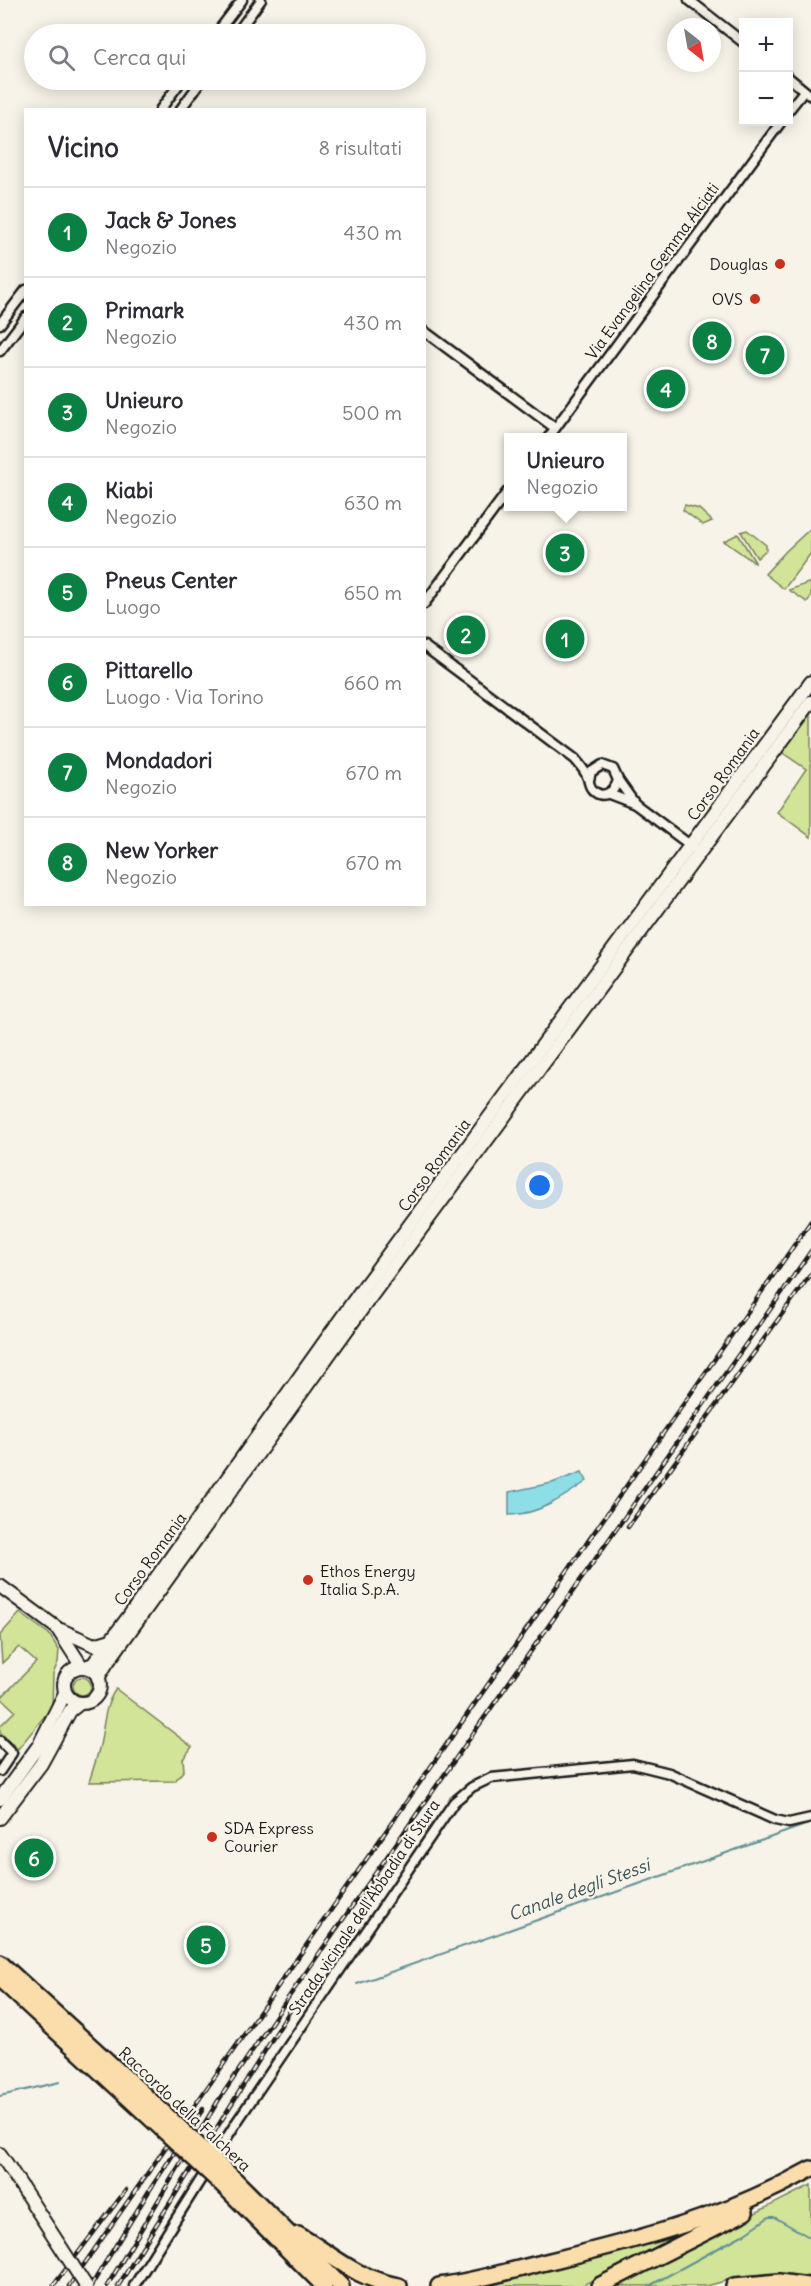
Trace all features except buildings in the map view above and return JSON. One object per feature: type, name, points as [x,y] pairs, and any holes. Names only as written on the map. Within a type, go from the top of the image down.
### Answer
[{"type":"highway","name":"Raccordo della Falchera","points":[[0,1963],[230,2183],[281,2226],[341,2286]]},
{"type":"highway","name":"Raccordo della Falchera","points":[[0,1979],[132,2091]]},
{"type":"highway","points":[[439,2286],[624,2243],[687,2225],[759,2197],[811,2169]]},
{"type":"highway","points":[[599,2286],[811,2177]]},
{"type":"highway","name":"Raccordo della Falchera","points":[[230,2183],[246,2208],[324,2286]]},
{"type":"highway","points":[[246,2208],[281,2253],[312,2286]]},
{"type":"highway","points":[[281,2226],[315,2245],[355,2272],[370,2279],[399,2286]]},
{"type":"highway","points":[[734,2286],[765,2283],[807,2286]]},
{"type":"main road","name":"Corso Romania","points":[[98,1678],[695,850],[811,682]]},
{"type":"main road","name":"Corso Romania","points":[[84,1667],[93,1664],[112,1639],[360,1292],[659,887],[695,850],[811,702]]},
{"type":"main road","points":[[0,1586],[57,1628],[94,1646],[112,1639]]},
{"type":"main road","points":[[57,1628],[84,1667]]},
{"type":"main road","points":[[0,1799],[39,1745],[65,1693],[67,1641]]},
{"type":"main road","points":[[65,1693],[72,1700],[80,1703],[89,1702],[97,1695],[100,1688],[98,1678],[91,1670],[84,1667],[75,1668],[66,1676]]},
{"type":"main road","points":[[0,1818],[41,1764],[70,1711],[80,1703]]},
{"type":"main road","points":[[0,2154],[86,2286]]},
{"type":"street","points":[[224,24],[242,0]]},
{"type":"street","points":[[243,24],[261,0]]},
{"type":"street","points":[[689,0],[739,39]]},
{"type":"street","points":[[793,80],[808,93],[793,107]]},
{"type":"street","points":[[161,108],[175,90]]},
{"type":"street","points":[[181,108],[195,90]]},
{"type":"street","name":"Via Evangelina Gemma Alciati","points":[[552,433],[778,126]]},
{"type":"street","points":[[0,324],[24,293]]},
{"type":"street","points":[[0,351],[24,320]]},
{"type":"street","points":[[426,332],[555,428]]},
{"type":"street","points":[[426,601],[504,496]]},
{"type":"street","points":[[426,647],[575,759],[589,780],[593,791],[601,795],[609,794],[635,804],[695,850]]},
{"type":"street","points":[[575,759],[598,766],[606,765],[614,769],[618,780],[635,804]]},
{"type":"street","points":[[589,780],[591,772],[598,766]]},
{"type":"street","points":[[609,794],[616,788],[618,780]]},
{"type":"street","points":[[0,1741],[12,1754],[0,1771]]},
{"type":"street","name":"Strada vicinale dell'Abbadia di Stura","points":[[134,2286],[236,2123],[454,1802],[472,1787],[491,1778],[633,1764],[669,1773],[775,1820],[789,1823],[811,1818]]},
{"type":"green space","points":[[685,505],[699,509],[712,521],[703,525],[683,510]]},
{"type":"green space","points":[[811,528],[811,553],[784,589],[765,574]]},
{"type":"green space","points":[[747,530],[766,545],[766,550],[757,558],[741,532]]},
{"type":"green space","points":[[738,534],[755,562],[755,563],[724,541]]},
{"type":"green space","points":[[811,582],[811,597],[807,602],[789,590]]},
{"type":"green space","points":[[811,711],[811,837],[777,812],[806,769],[780,751]]},
{"type":"green space","points":[[20,1613],[49,1634],[59,1650],[58,1662],[53,1674],[52,1707],[18,1749],[0,1732],[0,1726],[15,1711],[1,1698],[36,1662],[19,1647],[2,1663],[0,1635]]},
{"type":"green space","points":[[78,1677],[86,1677],[91,1682],[89,1693],[78,1695],[73,1690],[73,1682]]},
{"type":"green space","points":[[116,1689],[192,1747],[183,1759],[184,1770],[175,1781],[89,1782],[100,1745],[107,1709]]},
{"type":"green space","points":[[811,2185],[811,2276],[769,2274],[743,2276],[707,2286],[611,2286]]},
{"type":"green space","points":[[685,2230],[686,2233],[581,2286],[472,2286]]},
{"type":"water","points":[[582,1472],[587,1481],[560,1499],[530,1512],[509,1515],[509,1492],[552,1483]]},
{"type":"waterway","name":"Canale degli Stessi","points":[[357,1984],[811,1823]]},
{"type":"waterway","name":"Canale degli Stessi","points":[[0,2096],[60,2082]]},
{"type":"waterway","points":[[649,2286],[746,2233],[769,2217],[774,2217],[811,2238]]},
{"type":"railway","points":[[69,2286],[811,1221]]},
{"type":"railway","points":[[107,2286],[218,2101],[288,1998],[811,1251]]},
{"type":"railway","points":[[628,1527],[811,1274]]},
{"type":"railway","points":[[118,2286],[291,2009]]},
{"type":"railway","points":[[91,2286],[203,2109]]},
{"type":"railway","points":[[53,2286],[126,2190]]},
{"type":"place","name":"Douglas","points":[[780,264]]},
{"type":"place","name":"OVS","points":[[755,299]]},
{"type":"place","name":"New Yorker","points":[[712,341]]},
{"type":"place","name":"Mondadori","points":[[765,355]]},
{"type":"place","name":"Kiabi","points":[[666,389]]},
{"type":"place","name":"Unieuro","points":[[565,553]]},
{"type":"place","name":"Primark","points":[[466,635]]},
{"type":"place","name":"Jack & Jones","points":[[565,639]]},
{"type":"place","name":"Ethos Energy Italia S.p.A.","points":[[308,1580]]},
{"type":"place","name":"SDA Express Courier","points":[[212,1837]]},
{"type":"place","name":"Pittarello","points":[[34,1858]]},
{"type":"place","name":"Pneus Center","points":[[206,1945]]}]
